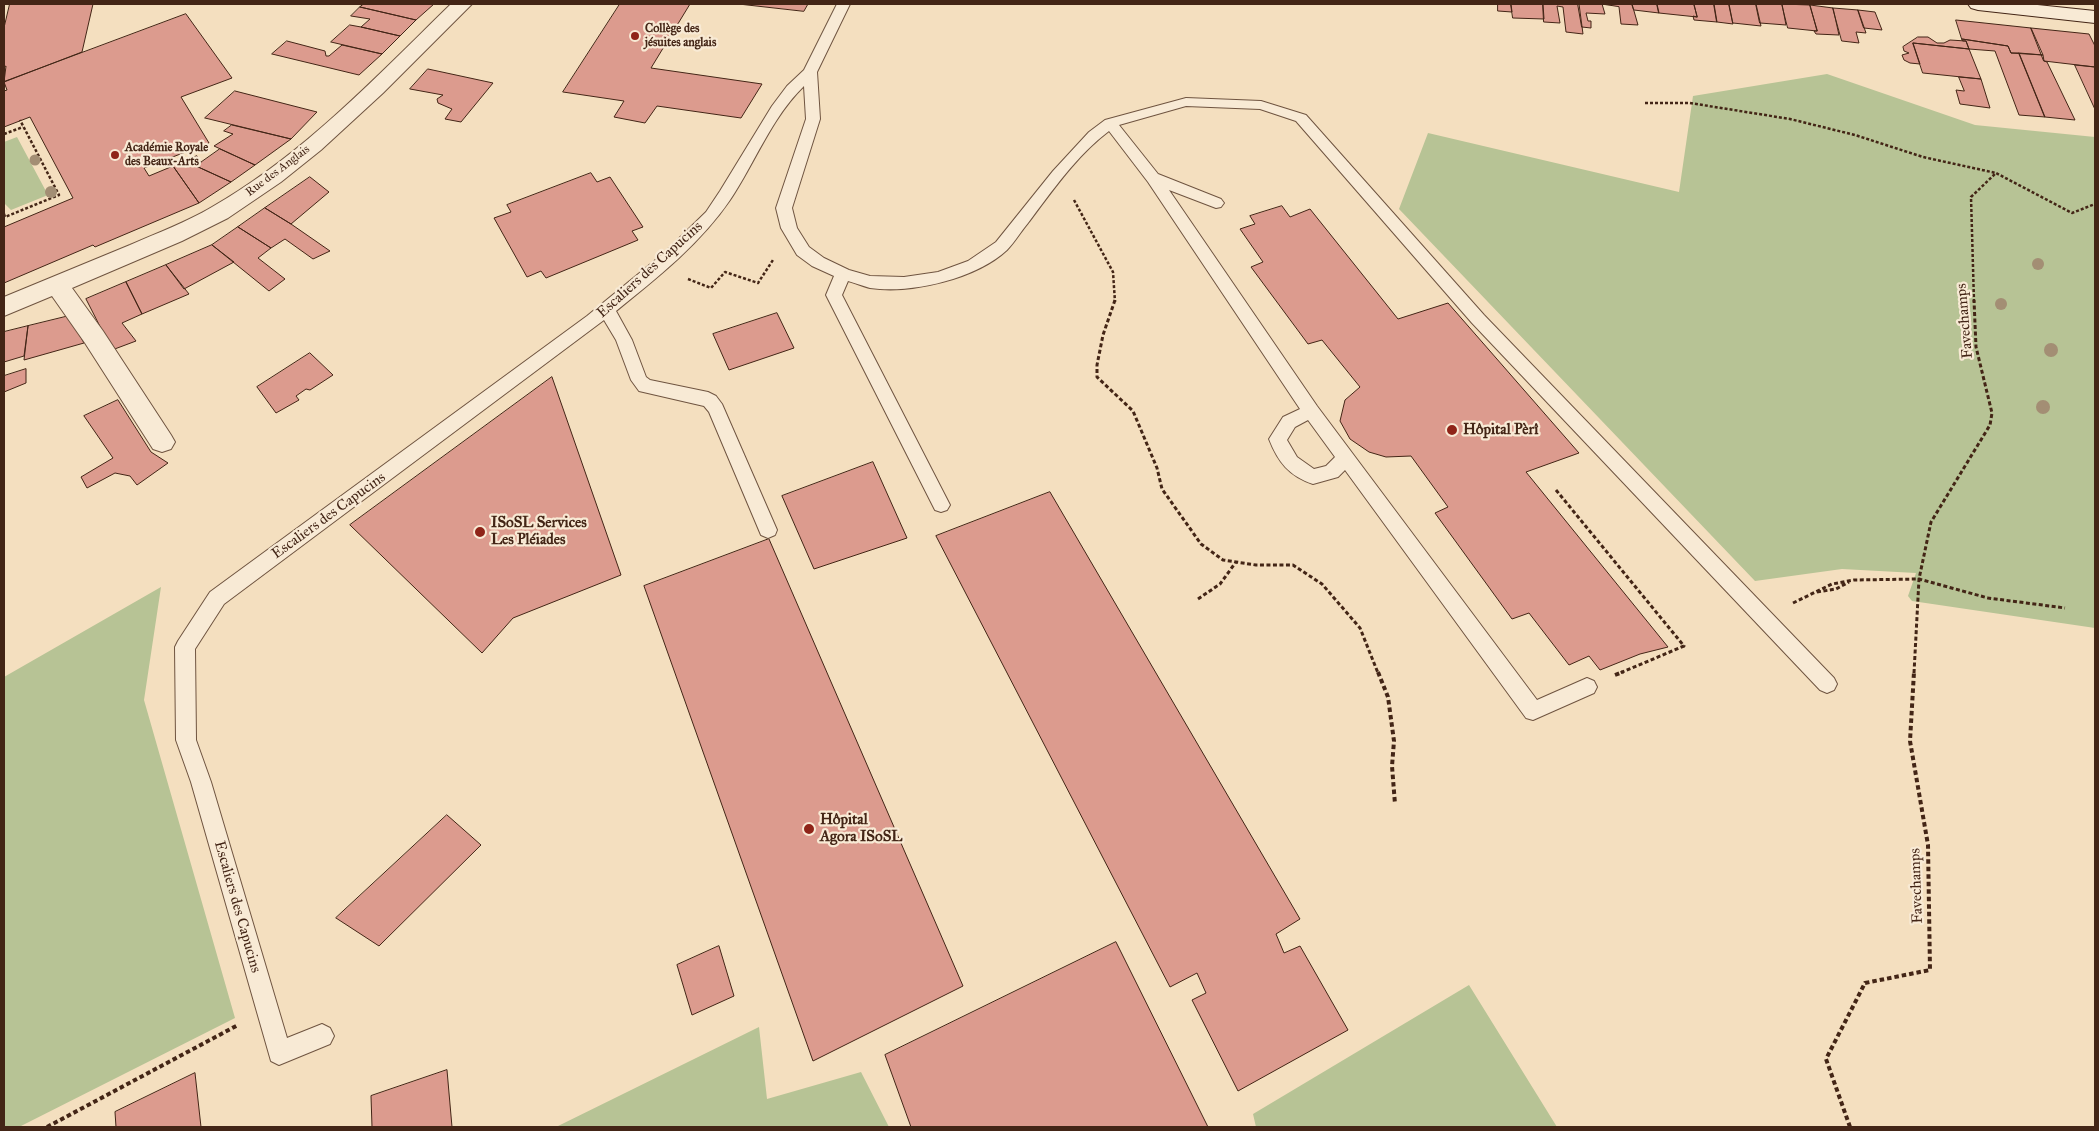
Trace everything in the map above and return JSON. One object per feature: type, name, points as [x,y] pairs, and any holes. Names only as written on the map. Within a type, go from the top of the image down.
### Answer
[{"type":"street","name":"Rue des Anglais","points":[[4,307],[174,235],[220,213],[273,177],[313,145],[376,88],[462,4]]},
{"type":"street","points":[[1978,4],[2095,17]]},
{"type":"street","points":[[57,285],[94,336],[162,442]]},
{"type":"lane","name":"Escaliers des Capucins","points":[[322,1036],[279,1052],[201,782],[186,740],[185,647],[217,598],[607,310],[695,233],[734,184],[776,107],[798,82],[810,72],[843,4]]},
{"type":"lane","points":[[810,72],[814,118],[784,208],[789,228],[803,251],[818,262],[843,274],[870,282],[904,283],[939,277],[974,265],[1001,246],[1058,174],[1094,135],[1110,123],[1186,102],[1261,105],[1301,118],[1478,319],[1827,684]]},
{"type":"lane","points":[[1110,123],[1153,178],[1311,411],[1533,711],[1587,687]]},
{"type":"lane","points":[[1153,178],[1216,203]]},
{"type":"lane","points":[[843,274],[834,295],[941,505]]},
{"type":"lane","points":[[607,310],[624,340],[639,380],[644,386],[702,397],[710,401],[716,409],[768,530]]},
{"type":"lane","points":[[1311,411],[1289,422],[1278,439],[1284,456],[1296,468],[1313,477],[1332,472],[1345,457]]},
{"type":"path","points":[[1645,103],[1709,105],[1790,119],[1855,135],[1930,159],[1996,173],[2072,213],[2095,204]]},
{"type":"path","points":[[4,214],[5,216],[59,195],[20,120]]},
{"type":"path","points":[[4,134],[23,127]]},
{"type":"path","name":"Favechamps","points":[[1850,1127],[1826,1059],[1865,983],[1930,970],[1928,845],[1910,741],[1919,579],[1931,522],[1990,425],[1992,413],[1976,347],[1970,248],[1971,197],[1996,173]]},
{"type":"path","points":[[1058,174],[1093,232],[1113,272],[1114,303],[1103,335],[1097,365],[1097,377],[1133,411],[1157,468],[1162,489],[1201,544],[1223,560],[1256,565],[1293,565],[1322,584],[1360,628],[1388,697],[1394,741],[1392,766],[1395,804]]},
{"type":"path","points":[[725,272],[758,283],[774,259],[798,242]]},
{"type":"path","points":[[1556,490],[1684,646],[1587,687]]},
{"type":"path","points":[[1198,599],[1209,594],[1226,578],[1236,562]]},
{"type":"path","points":[[1764,617],[1832,584],[1854,580],[1919,579],[1988,598],[2065,608]]},
{"type":"path","points":[[47,1127],[267,1010]]},
{"type":"green space","points":[[1827,74],[1975,125],[2095,137],[2095,628],[1912,601],[1908,596],[1916,573],[1842,569],[1755,581],[1399,209],[1428,133],[1679,192],[1693,96]]},
{"type":"green space","points":[[17,137],[48,195],[11,210],[4,203],[4,142]]},
{"type":"green space","points":[[161,587],[144,700],[235,1018],[19,1127],[4,1127],[4,677]]},
{"type":"green space","points":[[1469,985],[1557,1127],[1256,1127],[1253,1114]]},
{"type":"green space","points":[[759,1027],[767,1099],[861,1072],[889,1127],[556,1127]]},
{"type":"building","points":[[10,4],[93,4],[82,52],[4,82],[6,66],[4,67],[4,28]]},
{"type":"building","points":[[364,4],[434,4],[416,20],[360,7]]},
{"type":"building","name":"Collège des jésuites anglais","points":[[620,4],[690,4],[651,68],[762,84],[741,118],[657,106],[645,123],[614,117],[624,101],[563,92]]},
{"type":"building","name":"Collège des jésuites anglais","points":[[739,4],[808,4],[804,11]]},
{"type":"building","points":[[1498,4],[1511,4],[1512,12],[1498,11]]},
{"type":"building","points":[[1511,4],[1543,4],[1544,19],[1513,18]]},
{"type":"building","points":[[1543,4],[1579,4],[1583,34],[1566,32],[1563,7],[1557,6],[1560,23],[1544,22]]},
{"type":"building","points":[[1578,4],[1602,4],[1605,14],[1586,13],[1588,21],[1591,21],[1591,28],[1582,27]]},
{"type":"building","points":[[1602,4],[1632,4],[1638,25],[1621,24],[1619,7]]},
{"type":"building","points":[[1632,4],[1657,4],[1659,13],[1634,10]]},
{"type":"building","points":[[1657,4],[1694,4],[1697,17],[1659,13]]},
{"type":"building","points":[[1694,4],[1714,4],[1717,22],[1694,20],[1693,16],[1697,17]]},
{"type":"building","points":[[1714,4],[1729,4],[1733,24],[1717,22]]},
{"type":"building","points":[[1729,4],[1756,4],[1761,26],[1733,23]]},
{"type":"building","points":[[1756,4],[1782,4],[1786,25],[1760,23]]},
{"type":"building","points":[[1782,4],[1810,5],[1817,31],[1788,28]]},
{"type":"building","points":[[1810,5],[1833,8],[1839,35],[1816,34],[1814,31],[1817,31]]},
{"type":"building","points":[[360,7],[416,20],[400,36],[361,27],[370,19],[351,16]]},
{"type":"building","points":[[1833,8],[1858,10],[1866,33],[1856,32],[1859,43],[1842,41]]},
{"type":"building","points":[[1858,10],[1875,12],[1882,30],[1864,28]]},
{"type":"building","name":"Académie Royale des Beaux-Arts","points":[[186,14],[232,78],[181,97],[209,143],[144,168],[149,176],[173,166],[199,203],[4,283],[4,227],[73,198],[30,117],[4,127],[4,91],[7,90],[4,82]]},
{"type":"building","points":[[1956,20],[2031,28],[2043,55],[2011,53],[2008,46],[1962,39]]},
{"type":"building","points":[[350,25],[400,36],[382,54],[331,42]]},
{"type":"building","points":[[2031,28],[2089,34],[2095,46],[2095,67],[2044,61]]},
{"type":"building","points":[[1918,37],[1928,37],[1937,43],[1944,43],[1950,40],[1966,41],[1969,49],[1913,43],[1920,64],[1910,63],[1904,60],[1902,55],[1909,53],[1904,51],[1903,47]]},
{"type":"building","points":[[1962,39],[2008,46],[2011,53],[2019,53],[2045,117],[2019,115],[1995,51],[1969,49],[1966,41]]},
{"type":"building","points":[[287,41],[325,51],[326,56],[329,56],[342,45],[382,54],[359,75],[272,54]]},
{"type":"building","points":[[1913,43],[1969,49],[1981,79],[1923,73]]},
{"type":"building","points":[[2019,53],[2043,55],[2044,61],[2047,62],[2075,120],[2045,117]]},
{"type":"building","points":[[2075,65],[2095,67],[2095,109]]},
{"type":"building","points":[[428,69],[493,83],[461,122],[445,119],[452,109],[438,103],[437,99],[443,95],[410,89]]},
{"type":"building","points":[[1959,77],[1981,79],[1990,108],[1960,104],[1956,90],[1964,91]]},
{"type":"building","points":[[235,91],[317,112],[291,139],[205,118]]},
{"type":"building","points":[[232,125],[291,139],[255,165],[214,146],[233,134],[224,131]]},
{"type":"building","points":[[220,149],[255,165],[231,182],[196,166]]},
{"type":"building","points":[[197,156],[201,163],[196,166],[231,182],[199,203],[173,166]]},
{"type":"building","points":[[591,173],[597,182],[610,177],[643,227],[632,231],[638,240],[546,278],[541,271],[527,277],[494,218],[511,212],[507,205]]},
{"type":"building","points":[[310,177],[329,192],[291,224],[265,208]]},
{"type":"building","name":"Hôpital Pèrî","points":[[1282,206],[1290,217],[1310,209],[1398,319],[1448,303],[1579,453],[1526,472],[1668,647],[1640,654],[1600,670],[1589,656],[1569,665],[1529,613],[1512,619],[1435,513],[1448,507],[1411,456],[1386,457],[1369,452],[1350,439],[1340,421],[1345,400],[1360,387],[1322,340],[1308,344],[1251,267],[1263,262],[1240,229],[1255,224],[1250,216]]},
{"type":"building","points":[[265,208],[330,251],[313,259],[285,239],[271,248],[238,227]]},
{"type":"building","points":[[238,227],[271,248],[258,258],[285,279],[269,291],[212,245]]},
{"type":"building","points":[[212,245],[234,262],[184,289],[166,265]]},
{"type":"building","points":[[166,265],[189,294],[142,314],[126,282]]},
{"type":"building","points":[[126,282],[142,314],[122,323],[136,341],[112,350],[86,299]]},
{"type":"building","points":[[777,313],[794,348],[729,370],[713,334]]},
{"type":"building","points":[[69,316],[84,343],[24,360],[28,326]]},
{"type":"building","points":[[28,326],[24,356],[4,362],[4,332]]},
{"type":"building","points":[[310,353],[333,375],[310,390],[306,389],[296,396],[299,400],[276,413],[257,387]]},
{"type":"building","points":[[26,369],[26,383],[4,392],[4,376]]},
{"type":"building","points":[[552,377],[621,575],[513,618],[482,653],[350,525]]},
{"type":"building","points":[[118,400],[151,452],[168,463],[137,485],[130,476],[115,473],[87,488],[81,477],[113,458],[84,416]]},
{"type":"building","points":[[873,462],[907,538],[814,569],[782,496]]},
{"type":"building","points":[[1050,492],[1300,919],[1276,934],[1284,953],[1300,946],[1348,1030],[1238,1091],[1192,1000],[1206,993],[1197,973],[1170,987],[936,536]]},
{"type":"building","points":[[769,539],[963,986],[813,1061],[644,586]]},
{"type":"building","points":[[447,815],[481,845],[379,946],[336,918]]},
{"type":"building","points":[[1116,942],[1208,1127],[911,1127],[885,1055]]},
{"type":"building","points":[[719,946],[734,996],[692,1015],[677,965]]},
{"type":"building","points":[[447,1070],[452,1127],[372,1127],[371,1096]]},
{"type":"building","points":[[195,1073],[201,1127],[116,1127],[115,1112]]},
{"type":"place","name":"Collège des jésuites anglais","points":[[635,36]]},
{"type":"place","name":"Académie Royale des Beaux-Arts","points":[[115,155]]},
{"type":"place","name":"Hôpital Pèrî","points":[[1452,430]]},
{"type":"place","name":"ISoSL Services Les Pléiades","points":[[480,532]]},
{"type":"place","name":"Hôpital Agora ISoSL","points":[[809,829]]}]
